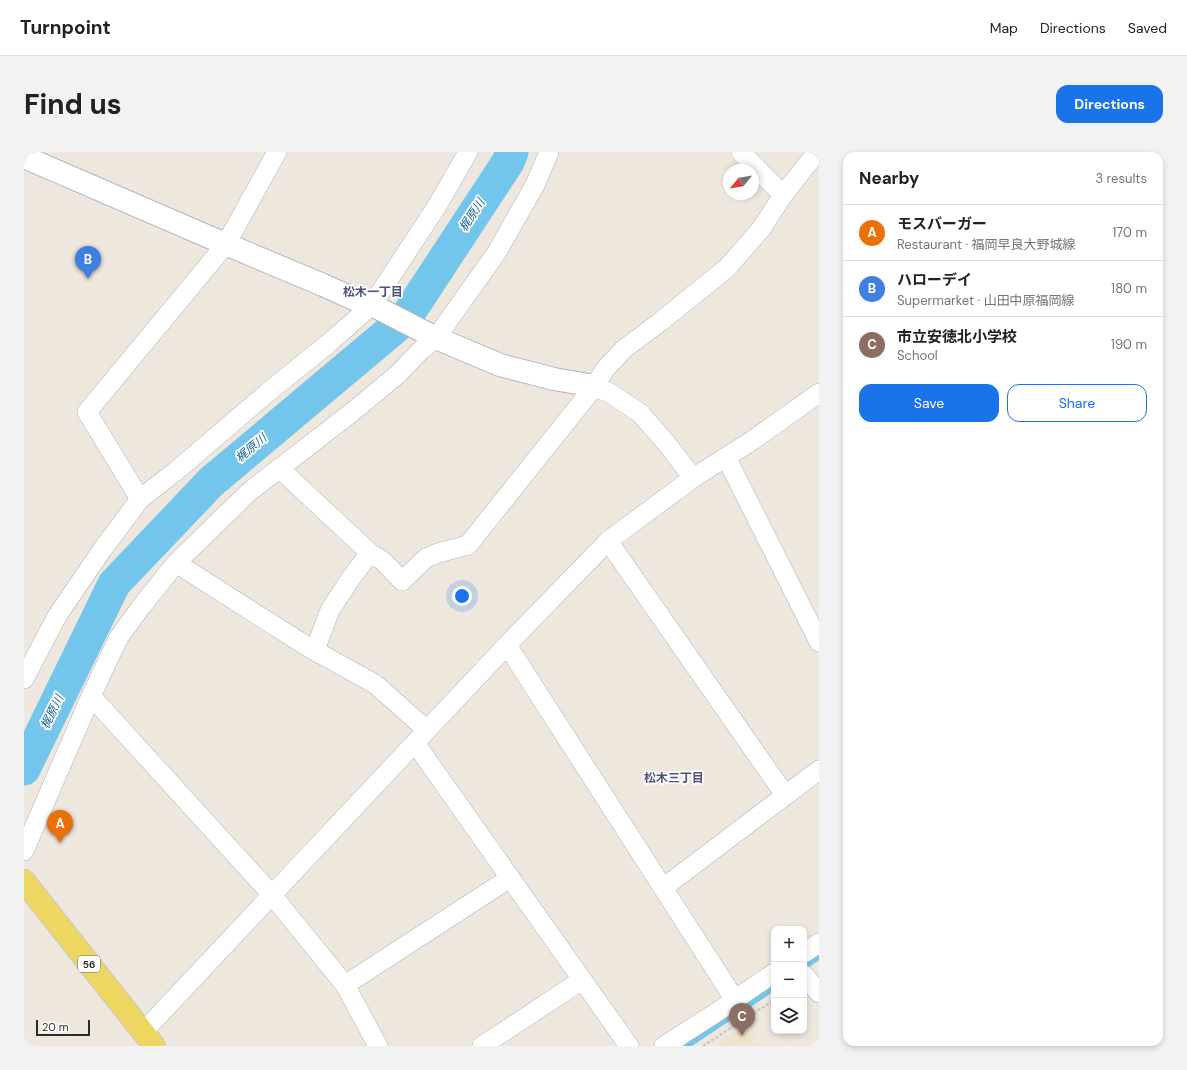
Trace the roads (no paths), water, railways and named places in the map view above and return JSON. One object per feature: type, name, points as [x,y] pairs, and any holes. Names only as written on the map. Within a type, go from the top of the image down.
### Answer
[{"type":"main road","name":"56","points":[[24,881],[149,1039]]},
{"type":"street","points":[[140,498],[87,412],[226,244],[277,152]]},
{"type":"street","points":[[24,677],[57,616],[140,498],[176,471],[267,393],[329,343],[372,305],[437,206],[468,152]]},
{"type":"street","points":[[24,851],[118,637],[176,563],[248,492],[398,374],[421,350],[436,338],[497,252],[534,185],[550,152]]},
{"type":"street","points":[[741,152],[783,195]]},
{"type":"street","points":[[280,468],[370,554],[383,561],[402,581],[426,558],[438,552],[468,545],[594,387],[606,368],[624,349],[727,268],[761,229],[783,195],[817,152]]},
{"type":"street","points":[[28,158],[354,299],[372,305],[436,338],[500,365],[554,379],[589,385],[610,393],[640,412],[667,444],[692,478]]},
{"type":"street","points":[[149,1039],[272,894],[507,644],[608,541],[692,478],[726,457],[819,393]]},
{"type":"street","points":[[726,457],[819,642]]},
{"type":"street","points":[[608,541],[785,795]]},
{"type":"street","points":[[315,650],[330,610],[342,591],[370,554]]},
{"type":"street","points":[[176,563],[308,647],[375,684],[421,736],[510,878],[629,1046]]},
{"type":"street","points":[[507,644],[735,1000]]},
{"type":"street","points":[[92,696],[272,894],[345,985],[378,1046]]},
{"type":"street","points":[[663,888],[819,770]]},
{"type":"street","points":[[345,985],[510,878]]},
{"type":"street","points":[[807,951],[819,943]]},
{"type":"street","points":[[664,1046],[771,975]]},
{"type":"street","points":[[807,979],[819,993]]},
{"type":"street","points":[[482,1046],[582,980]]},
{"type":"waterway","name":"梶原川","points":[[24,769],[114,584],[211,482],[405,319],[508,162],[512,152]]},
{"type":"waterway","points":[[807,965],[819,957]]},
{"type":"waterway","points":[[687,1046],[771,990]]},
{"type":"place","name":"ハローデイ","points":[[88,279]]},
{"type":"place","name":"モスバーガー","points":[[60,843]]},
{"type":"place","name":"市立安徳北小学校","points":[[742,1036]]},
{"type":"district","name":"松木一丁目","points":[[373,292]]},
{"type":"district","name":"松木三丁目","points":[[674,778]]}]
